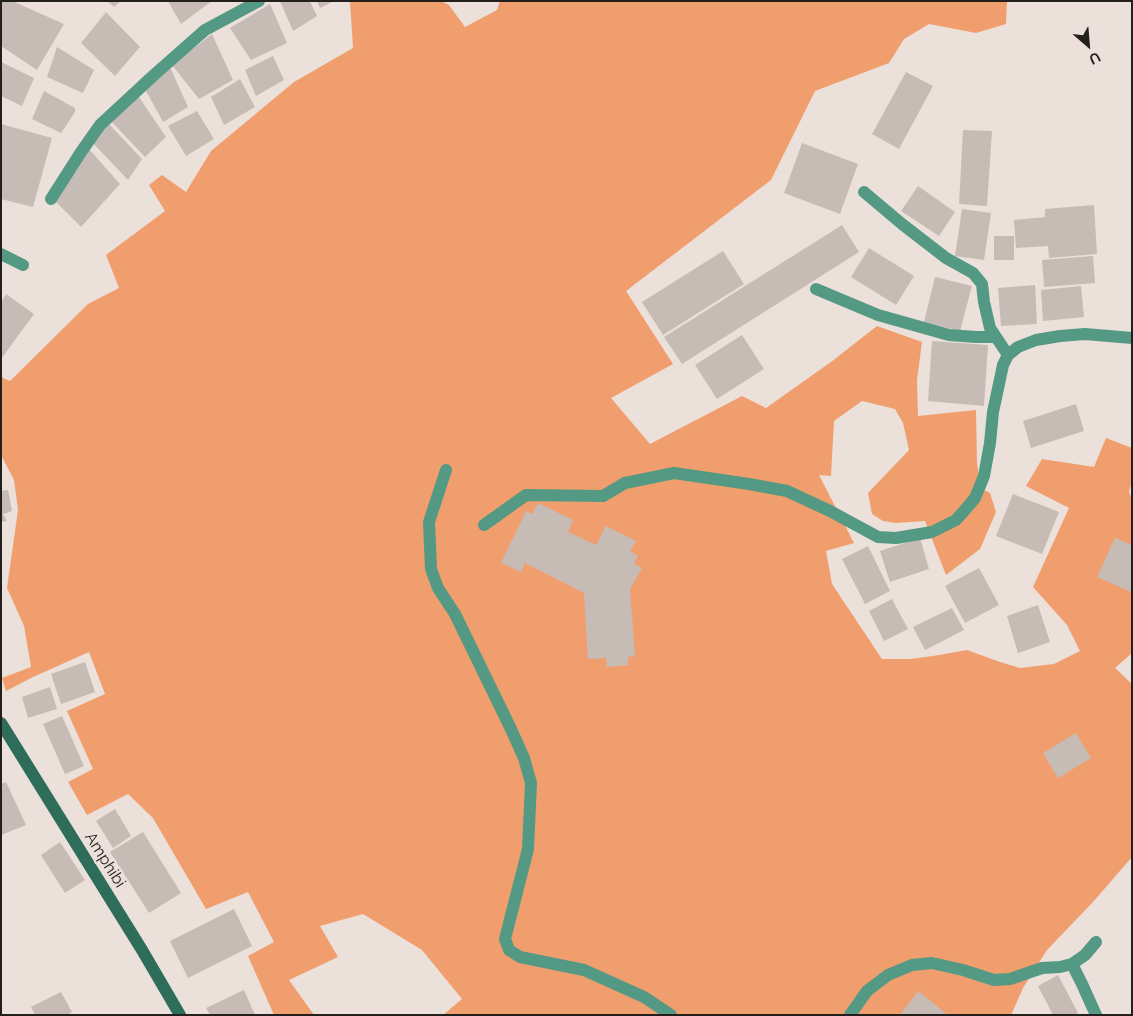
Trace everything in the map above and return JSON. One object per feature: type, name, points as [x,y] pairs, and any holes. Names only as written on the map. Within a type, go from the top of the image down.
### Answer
[{"type":"main road","name":"Amphibi","points":[[1,723],[142,950],[180,1015]]},
{"type":"street","points":[[51,199],[100,126],[154,74],[206,30],[259,1]]},
{"type":"street","points":[[864,192],[946,258],[973,273],[982,284],[990,328],[1008,355]]},
{"type":"street","points":[[1,254],[23,265]]},
{"type":"street","points":[[816,289],[878,315],[949,334],[996,337]]},
{"type":"street","points":[[484,525],[526,495],[603,496],[625,483],[674,472],[787,491],[830,511],[878,537],[896,538],[932,532],[956,520],[975,498],[984,476],[993,412],[1003,365],[1008,355],[1018,347],[1036,340],[1060,336],[1085,334],[1132,338]]},
{"type":"street","points":[[446,470],[430,522],[431,569],[438,588],[455,614],[510,727],[524,758],[531,783],[528,850],[505,939],[509,950],[520,957],[584,970],[644,997],[671,1015]]},
{"type":"street","points":[[850,1015],[867,991],[888,975],[912,966],[932,963],[994,980],[1010,979],[1042,968],[1072,964],[1086,955],[1096,942]]},
{"type":"street","points":[[1072,964],[1096,1015]]},
{"type":"shaded area","points":[[350,1],[441,1],[449,5],[465,27],[497,10],[500,1],[1007,1],[1006,24],[976,33],[929,24],[904,39],[889,63],[815,91],[771,180],[626,291],[673,364],[611,398],[650,444],[742,396],[766,408],[831,362],[877,326],[922,342],[917,380],[918,416],[976,410],[977,463],[981,488],[990,493],[996,512],[980,549],[946,575],[925,521],[896,523],[883,521],[872,514],[868,493],[909,450],[903,423],[895,409],[862,401],[834,421],[831,476],[819,475],[854,543],[826,551],[832,584],[882,659],[910,659],[967,650],[1020,668],[1054,664],[1080,651],[1067,625],[1033,587],[1069,508],[1026,486],[1042,459],[1094,467],[1106,438],[1132,448],[1132,481],[1129,492],[1132,499],[1132,653],[1115,668],[1132,684],[1132,857],[1093,902],[1047,950],[1023,988],[1011,1015],[443,1015],[462,999],[422,950],[363,914],[320,926],[338,957],[289,980],[314,1015],[274,1015],[248,956],[274,942],[248,892],[206,909],[153,818],[128,794],[87,815],[68,782],[93,769],[67,711],[105,694],[89,652],[6,691],[2,678],[31,667],[24,626],[7,588],[18,510],[14,480],[1,455],[1,377],[10,381],[88,304],[119,288],[106,255],[165,211],[149,185],[162,175],[186,192],[211,151],[294,82],[353,48]]},
{"type":"building","points":[[1,1],[12,1],[64,24],[37,70],[1,46]]},
{"type":"building","points":[[107,1],[121,1],[114,7]]},
{"type":"building","points":[[168,1],[212,1],[181,24]]},
{"type":"building","points":[[280,1],[310,1],[317,16],[293,31]]},
{"type":"building","points":[[317,1],[334,1],[320,8]]},
{"type":"building","points":[[270,4],[287,43],[251,60],[230,28]]},
{"type":"building","points":[[106,12],[140,47],[115,76],[81,43]]},
{"type":"building","points":[[212,34],[233,80],[199,99],[172,65]]},
{"type":"building","points":[[57,47],[94,70],[83,93],[47,77]]},
{"type":"building","points":[[273,56],[284,80],[256,96],[245,70]]},
{"type":"building","points":[[1,62],[34,78],[22,106],[1,96]]},
{"type":"building","points":[[170,67],[188,107],[163,122],[145,89]]},
{"type":"building","points":[[906,72],[933,86],[899,149],[872,134]]},
{"type":"building","points":[[240,79],[255,107],[224,125],[211,97]]},
{"type":"building","points":[[44,91],[75,108],[75,112],[61,133],[32,119]]},
{"type":"building","points":[[137,94],[166,137],[145,157],[110,120]]},
{"type":"building","points":[[197,111],[214,139],[186,156],[168,126]]},
{"type":"building","points":[[108,123],[142,159],[128,180],[91,141]]},
{"type":"building","points":[[1,124],[52,138],[33,207],[1,199]]},
{"type":"building","points":[[963,130],[992,131],[987,206],[959,204]]},
{"type":"building","points":[[802,143],[858,164],[840,214],[784,193]]},
{"type":"building","points":[[89,149],[120,184],[81,227],[54,200]]},
{"type":"building","points":[[918,186],[955,212],[939,236],[901,211]]},
{"type":"building","points":[[1094,205],[1097,254],[1049,258],[1048,246],[1016,248],[1014,220],[1045,217],[1045,209]]},
{"type":"building","points":[[962,209],[991,213],[984,260],[955,256]]},
{"type":"building","points":[[842,225],[859,252],[682,364],[664,337]]},
{"type":"building","points":[[994,236],[1014,236],[1014,260],[994,260]]},
{"type":"building","points":[[869,248],[914,276],[896,305],[851,277]]},
{"type":"building","points":[[723,251],[744,284],[663,335],[642,302]]},
{"type":"building","points":[[1093,256],[1095,283],[1044,287],[1042,260]]},
{"type":"building","points":[[935,277],[972,286],[960,331],[924,322]]},
{"type":"building","points":[[1035,285],[1037,324],[1001,326],[998,288]]},
{"type":"building","points":[[1081,286],[1084,317],[1043,321],[1041,290]]},
{"type":"building","points":[[6,294],[34,314],[1,359],[1,303]]},
{"type":"building","points":[[742,335],[764,369],[717,399],[695,365]]},
{"type":"building","points":[[932,341],[988,345],[984,406],[928,401]]},
{"type":"building","points":[[1076,404],[1084,431],[1031,448],[1023,421]]},
{"type":"building","points":[[8,490],[12,511],[3,514],[7,521],[1,522],[1,491]]},
{"type":"building","points":[[1013,494],[1059,512],[1042,554],[996,536]]},
{"type":"building","points":[[538,503],[573,520],[568,532],[596,545],[606,526],[636,541],[630,551],[638,556],[634,564],[642,568],[630,589],[635,656],[628,657],[628,665],[607,667],[606,658],[588,659],[584,593],[525,563],[521,572],[501,563],[526,511],[532,514]]},
{"type":"building","points":[[920,538],[929,569],[890,582],[880,551]]},
{"type":"building","points":[[1115,538],[1132,545],[1131,592],[1097,577]]},
{"type":"building","points":[[868,546],[890,591],[865,604],[842,559]]},
{"type":"building","points":[[979,568],[999,605],[965,623],[945,586]]},
{"type":"building","points":[[892,599],[908,629],[884,641],[869,611]]},
{"type":"building","points":[[1038,605],[1050,642],[1018,653],[1007,616]]},
{"type":"building","points":[[952,608],[964,630],[925,650],[913,627]]},
{"type":"building","points":[[85,662],[95,692],[61,704],[51,674]]},
{"type":"building","points":[[50,687],[57,709],[28,718],[22,697]]},
{"type":"building","points":[[62,716],[84,766],[65,774],[43,724]]},
{"type":"building","points":[[1076,733],[1091,758],[1058,778],[1043,753]]},
{"type":"building","points":[[6,782],[26,825],[1,835],[1,784]]},
{"type":"building","points":[[115,809],[131,836],[113,848],[96,821]]},
{"type":"building","points":[[143,832],[181,893],[149,913],[110,852]]},
{"type":"building","points":[[60,842],[85,880],[65,893],[41,855]]},
{"type":"building","points":[[234,909],[252,946],[188,978],[170,941]]},
{"type":"building","points":[[1058,975],[1078,1013],[1075,1015],[1053,1015],[1038,986]]},
{"type":"building","points":[[244,990],[255,1015],[210,1015],[206,1008]]},
{"type":"building","points":[[918,991],[948,1015],[900,1015]]},
{"type":"building","points":[[61,992],[72,1012],[67,1015],[35,1015],[31,1007]]}]
